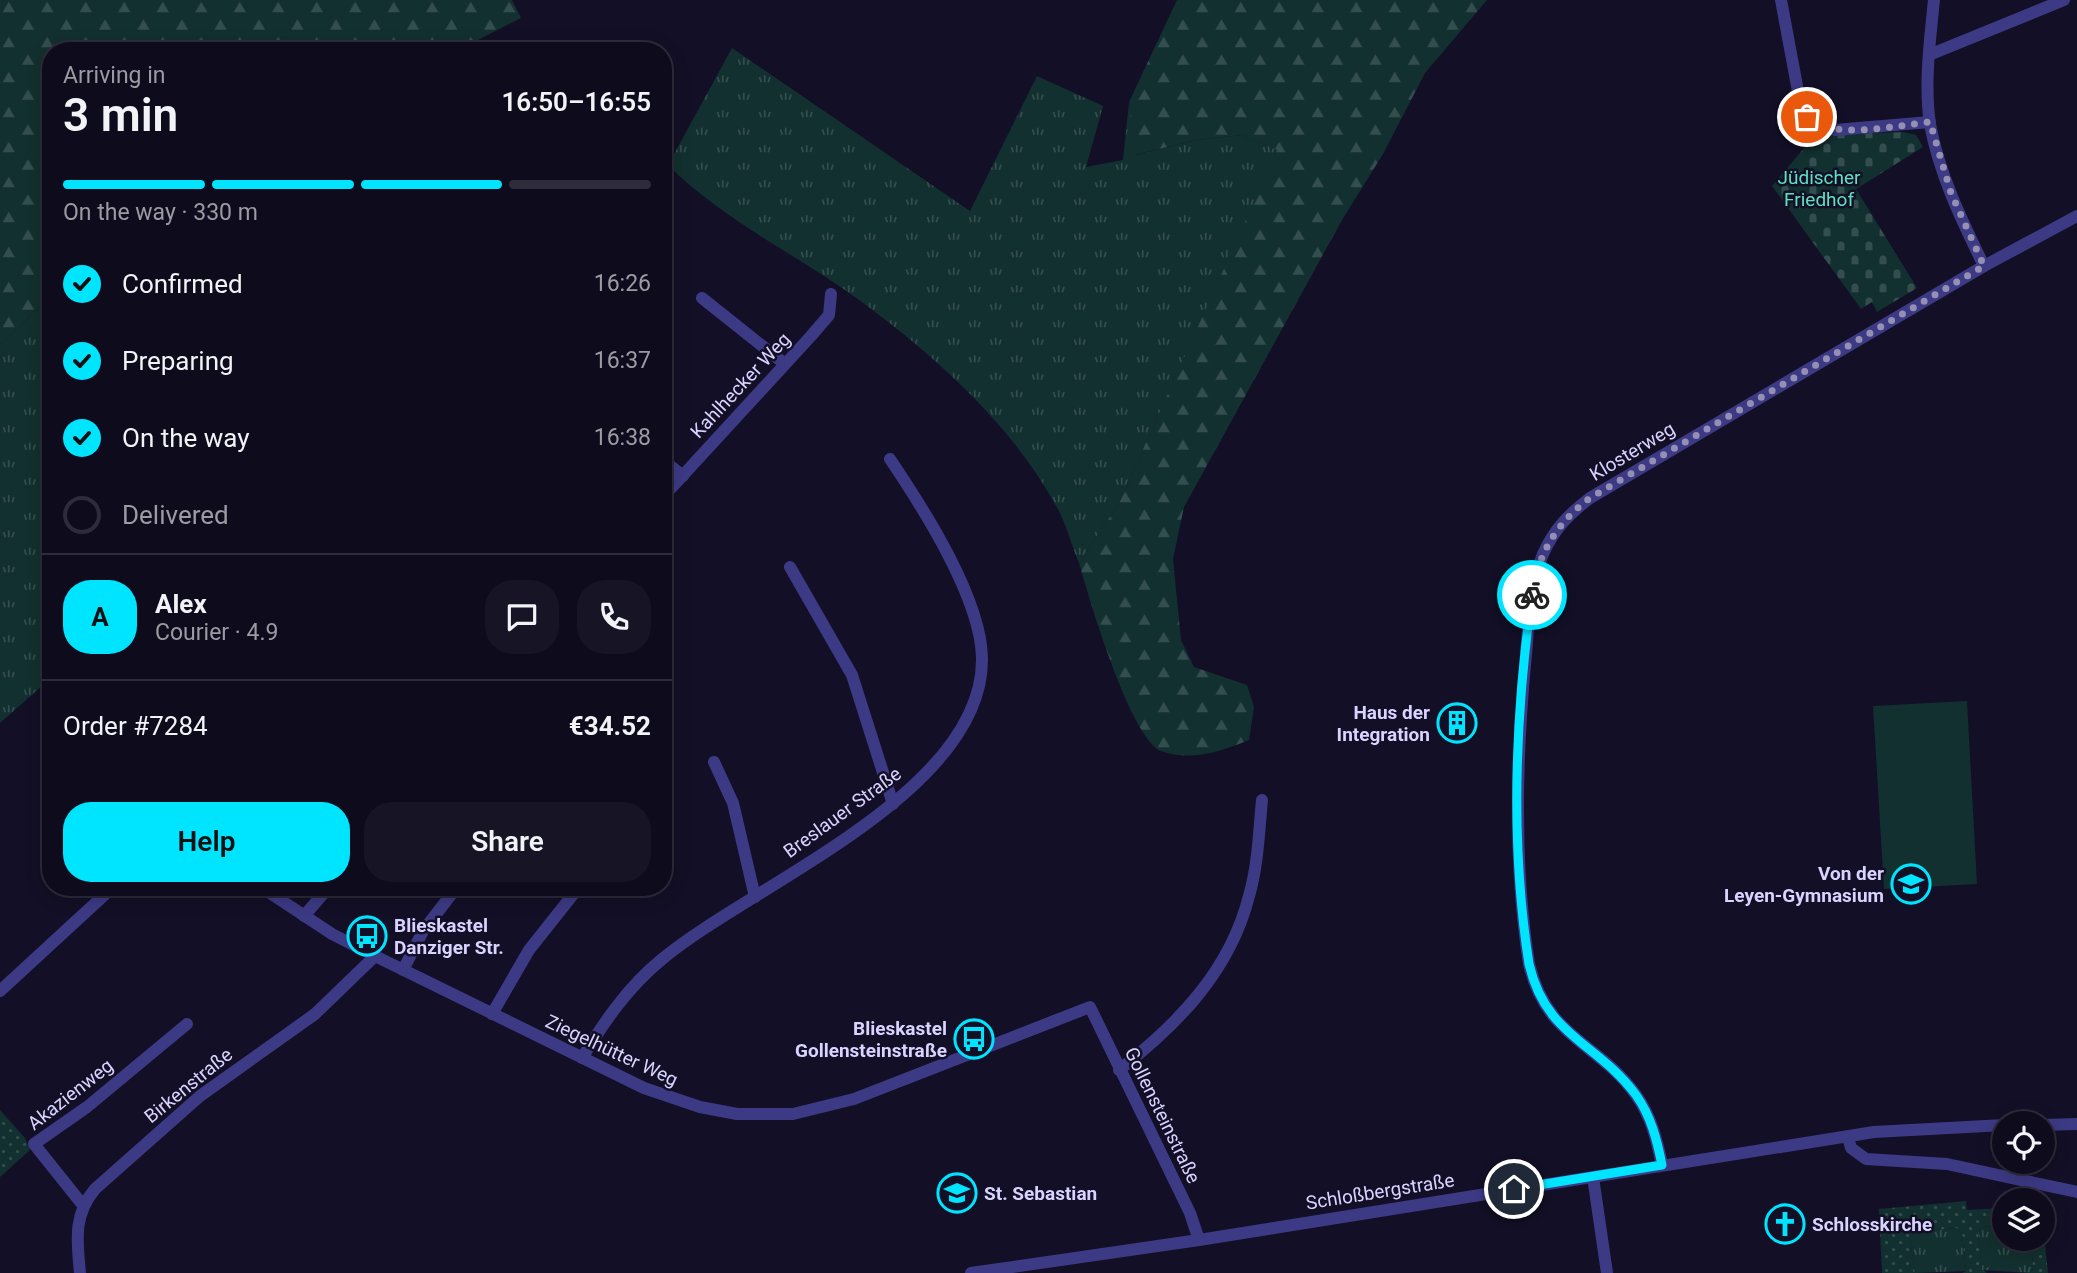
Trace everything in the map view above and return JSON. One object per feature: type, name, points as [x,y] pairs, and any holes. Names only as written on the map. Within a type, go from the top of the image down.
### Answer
[{"type":"street","points":[[1781,0],[1800,102],[1811,121],[1835,130],[1930,122]]},
{"type":"street","points":[[1934,0],[1929,55],[1930,122],[1951,193],[1984,266]]},
{"type":"street","points":[[1929,55],[2064,0]]},
{"type":"street","name":"Klosterweg","points":[[1662,1165],[1648,1114],[1635,1094],[1546,1010],[1534,986],[1529,964],[1518,824],[1518,751],[1535,576],[1554,532],[1569,514],[1590,498],[1984,266],[2077,216]]},
{"type":"street","name":"Kahlhecker Weg","points":[[672,488],[829,315],[831,293]]},
{"type":"street","points":[[702,298],[785,364]]},
{"type":"street","name":"Breslauer Straße","points":[[582,1058],[603,1023],[661,960],[893,804],[936,762],[975,702],[982,659],[977,622],[935,532],[890,459]]},
{"type":"street","points":[[672,467],[683,476]]},
{"type":"street","points":[[790,567],[852,674],[865,707],[893,804]]},
{"type":"street","points":[[714,762],[733,803],[755,897]]},
{"type":"street","points":[[1119,1070],[1172,1025],[1199,996],[1233,944],[1250,894],[1262,800]]},
{"type":"street","points":[[0,991],[103,896]]},
{"type":"street","name":"Ziegelhütter Weg","points":[[274,896],[375,956],[644,1088],[700,1107],[737,1114],[793,1114],[854,1099],[1090,1007]]},
{"type":"street","points":[[304,916],[321,896]]},
{"type":"street","points":[[403,970],[418,939],[450,896]]},
{"type":"street","points":[[492,1014],[529,950],[572,896]]},
{"type":"street","name":"Birkenstraße","points":[[82,1204],[95,1189],[200,1096],[315,1014],[375,956]]},
{"type":"street","name":"Gollensteinstraße","points":[[1090,1007],[1190,1213],[1199,1240]]},
{"type":"street","name":"Akazienweg","points":[[82,1204],[34,1144],[87,1107],[187,1024]]},
{"type":"street","points":[[2055,1125],[2077,1124]]},
{"type":"street","name":"Schloßbergstraße","points":[[971,1273],[1025,1268],[1874,1132],[1992,1126]]},
{"type":"street","points":[[1848,1137],[1851,1148],[1866,1159],[1947,1164],[2077,1192]]},
{"type":"street","points":[[1593,1177],[1607,1273]]},
{"type":"street","points":[[80,1273],[78,1220],[82,1204]]},
{"type":"green space","points":[[0,0],[512,0],[521,18],[474,42],[42,42],[42,305],[0,345]]},
{"type":"green space","points":[[1177,0],[1487,0],[1425,73],[1383,154],[1342,220],[1184,507],[1173,559],[1181,640],[1194,667],[1247,685],[1254,707],[1249,740],[1195,755],[1161,751],[1149,741],[1124,695],[1112,665],[1079,563],[1119,503],[1277,150],[1242,135],[1197,140],[1134,155],[1129,102]]},
{"type":"green space","points":[[732,48],[970,211],[1037,76],[1103,106],[1086,167],[1123,160],[1129,102],[1135,155],[1197,140],[1242,135],[1278,150],[1119,503],[1079,563],[1059,511],[1037,474],[994,419],[969,393],[917,345],[862,302],[737,221],[690,185],[672,169],[672,158]]},
{"type":"green space","name":"Jüdischer Friedhof","points":[[1903,132],[1916,135],[1923,147],[1856,189],[1917,288],[1877,312],[1872,302],[1861,309],[1772,186],[1815,135]]},
{"type":"green space","points":[[42,305],[42,686],[0,723],[0,345]]},
{"type":"green space","points":[[1967,701],[1977,884],[1884,889],[1873,706]]},
{"type":"green space","points":[[0,1110],[25,1138],[30,1150],[0,1177]]},
{"type":"green space","points":[[1966,1201],[1967,1210],[1992,1209],[1992,1226],[1983,1227],[1978,1232],[1982,1270],[1987,1273],[1962,1273],[1966,1271],[1962,1233],[1957,1228],[1915,1232],[1910,1237],[1915,1273],[1882,1273],[1879,1209]]},
{"type":"green space","points":[[1992,1226],[1992,1251],[2032,1251],[2033,1269],[2030,1273],[1982,1270],[1978,1232],[1983,1227]]},
{"type":"green space","points":[[1957,1228],[1962,1233],[1966,1271],[1915,1273],[1910,1237],[1915,1232]]},
{"type":"green space","points":[[2032,1251],[2046,1251],[2048,1273],[2030,1273],[2033,1269]]},
{"type":"way so far","points":[[1532,595],[1535,576],[1554,532],[1569,514],[1590,498],[1984,266],[1951,193],[1930,122],[1835,130],[1819,126],[1807,117]]},
{"type":"place","name":"Haus der Integration","points":[[1457,723]]},
{"type":"place","name":"Von der Leyen-Gymnasium","points":[[1911,884]]},
{"type":"place","name":"Blieskastel Danziger Str.","points":[[367,936]]},
{"type":"place","name":"Blieskastel Gollensteinstraße","points":[[974,1039]]},
{"type":"place","name":"St. Sebastian","points":[[957,1193]]},
{"type":"place","name":"Schlosskirche","points":[[1785,1224]]},
{"type":"route","points":[[1514,1189],[1662,1165],[1648,1114],[1635,1094],[1546,1010],[1534,986],[1525,938],[1518,824],[1521,696],[1532,595]]}]
